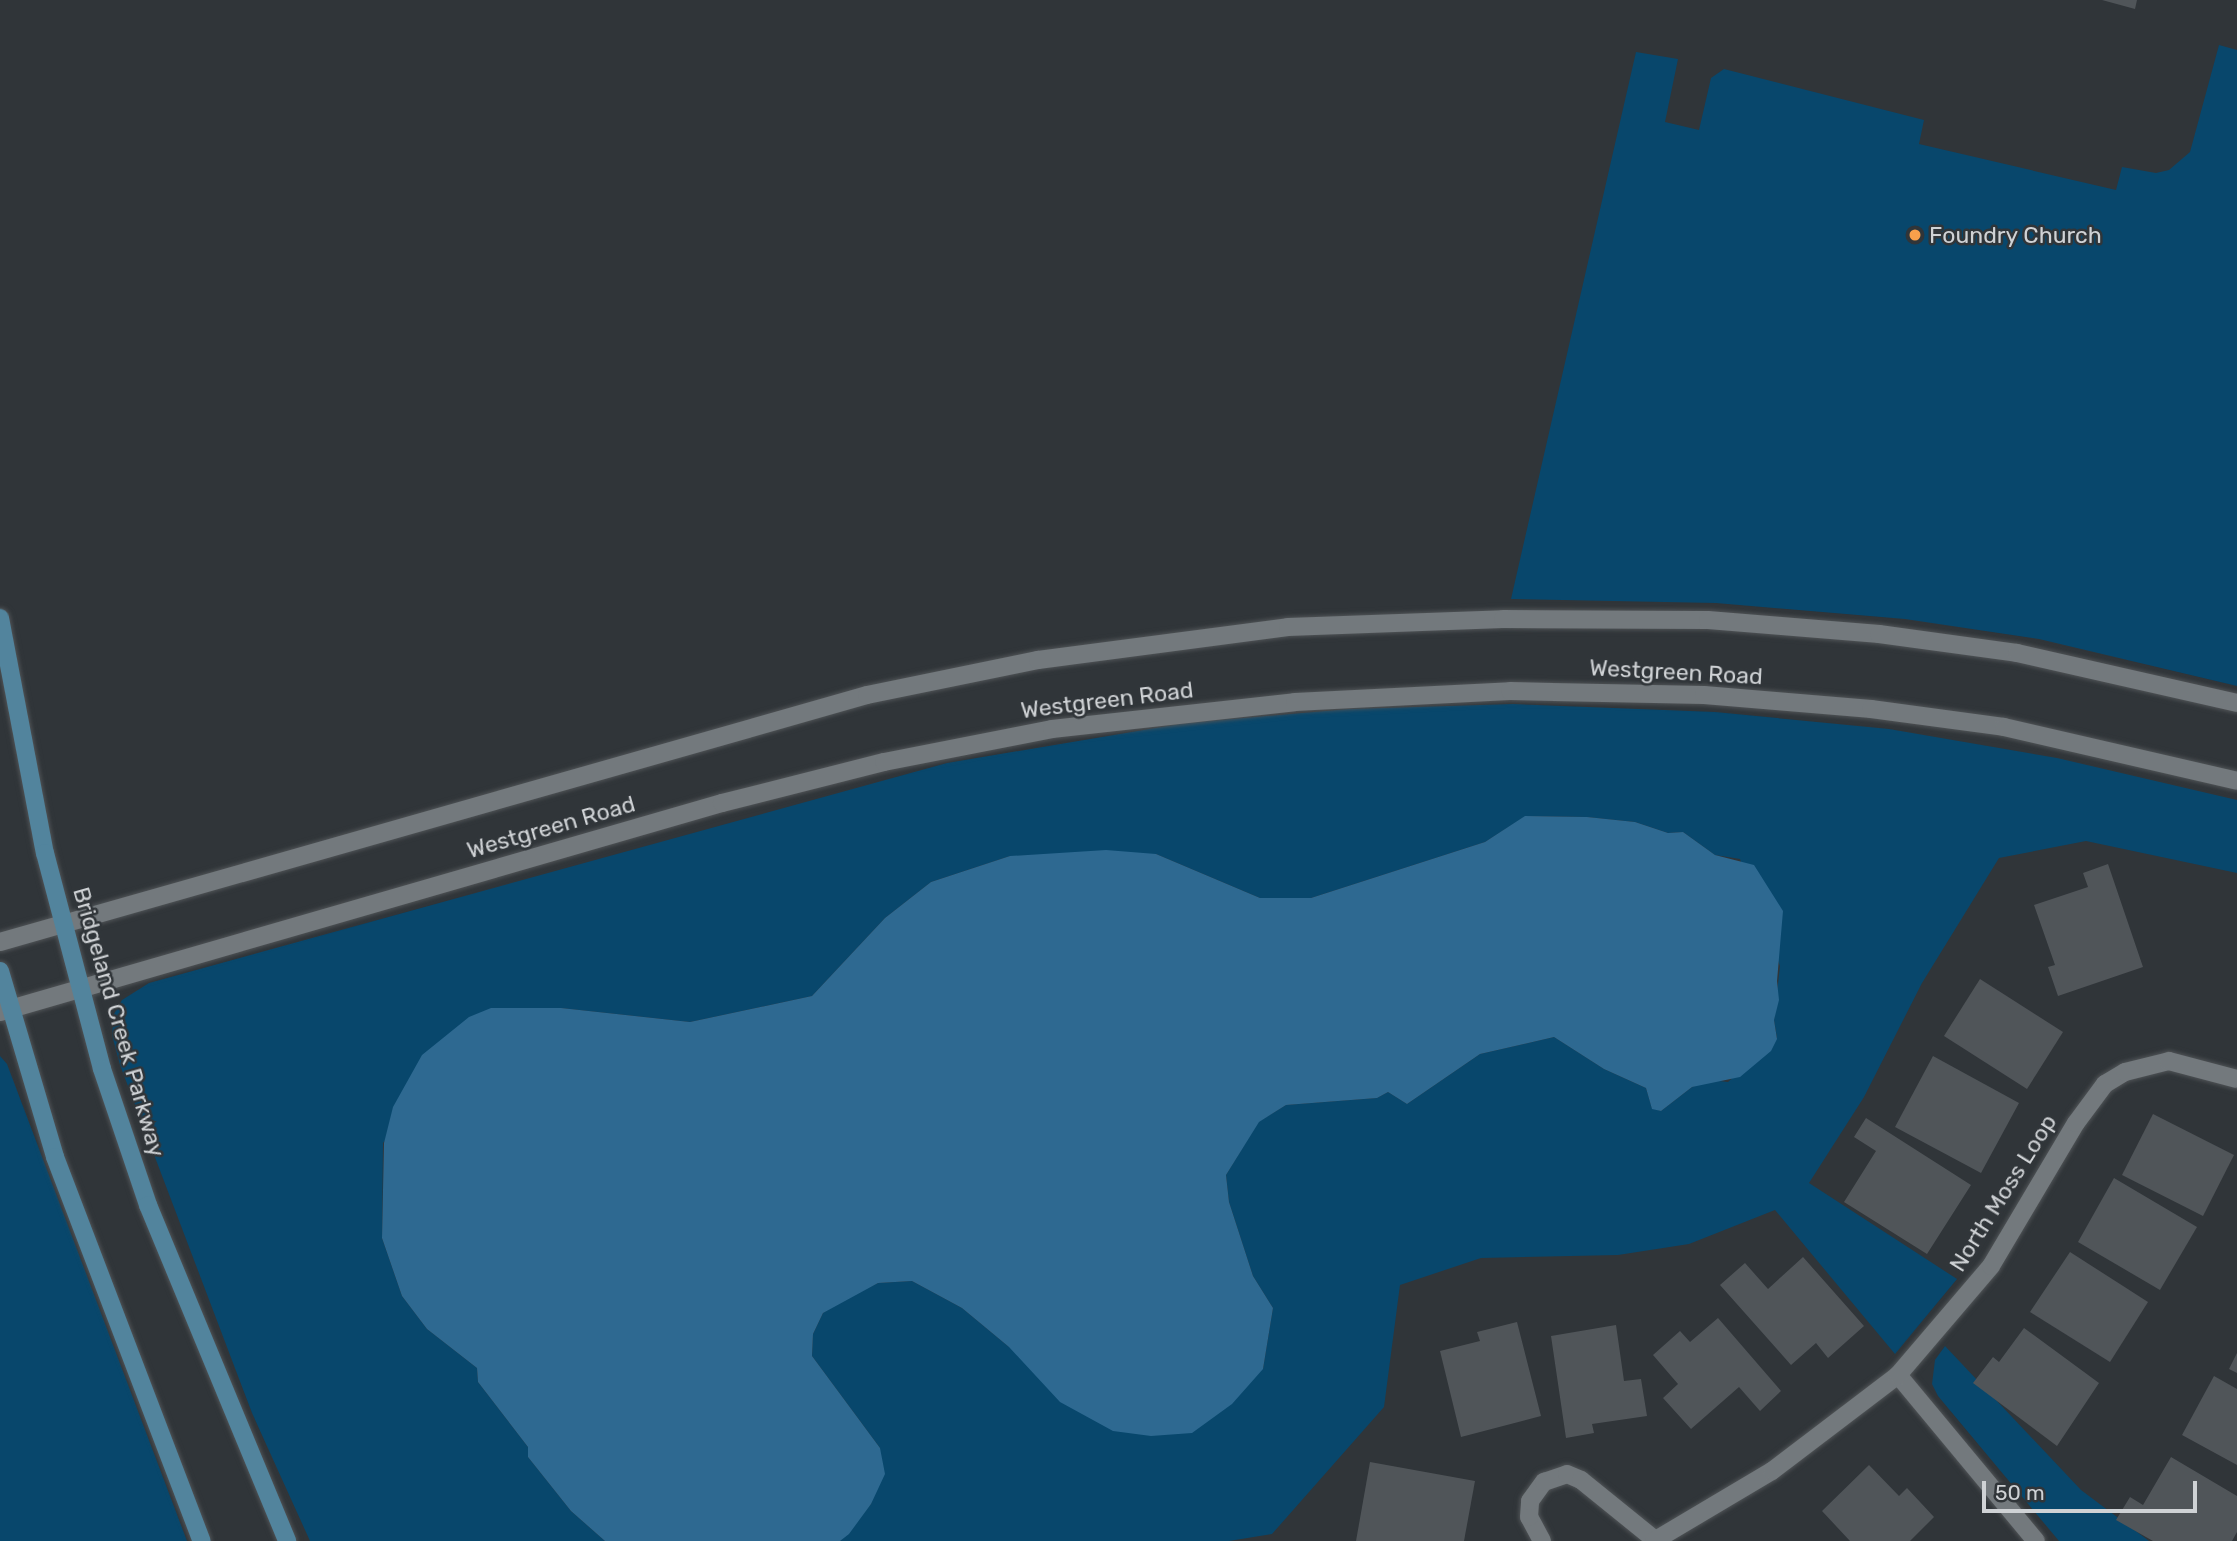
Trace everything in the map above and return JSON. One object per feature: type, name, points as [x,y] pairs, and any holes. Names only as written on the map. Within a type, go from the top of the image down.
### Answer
[{"type":"main road","name":"Bridgeland Creek Parkway","points":[[0,618],[45,853],[102,1069],[148,1205],[287,1541]]},
{"type":"main road","points":[[0,971],[5,1011],[55,1157],[202,1541]]},
{"type":"street","name":"Westgreen Road","points":[[0,942],[867,695],[1038,660],[1288,627],[1503,619],[1708,620],[1879,634],[2017,653],[2237,703]]},
{"type":"street","name":"Westgreen Road","points":[[5,1011],[722,803],[884,762],[1052,729],[1295,702],[1510,691],[1704,695],[1857,708],[2004,727],[2237,781]]},
{"type":"street","name":"North Moss Loop","points":[[1542,1541],[1529,1517],[1535,1490],[1554,1476],[1581,1480],[1654,1541],[1772,1471],[1898,1375],[1991,1266],[2091,1100],[2125,1072],[2169,1061],[2237,1079]]},
{"type":"street","points":[[1898,1375],[2036,1541]]},
{"type":"shaded area","name":"Foundry Church","points":[[2219,45],[2237,50],[2237,686],[2039,639],[1905,619],[1716,603],[1511,599],[1636,52],[1678,59],[1665,122],[1699,130],[1711,78],[1724,69],[1924,120],[1919,144],[2116,190],[2122,167],[2156,173],[2169,170],[2190,152]]},
{"type":"shaded area","points":[[1513,704],[1715,712],[1889,729],[2057,758],[2237,800],[2237,873],[2086,841],[1999,858],[1922,983],[1864,1097],[1809,1183],[1957,1279],[1895,1354],[1775,1210],[1689,1244],[1618,1255],[1481,1258],[1400,1285],[1384,1407],[1272,1534],[1229,1541],[840,1541],[871,1504],[880,1448],[812,1356],[813,1334],[823,1313],[842,1300],[878,1283],[912,1281],[962,1308],[1009,1347],[1263,1369],[1273,1308],[1253,1276],[1229,1202],[1226,1175],[1258,1122],[1286,1105],[1377,1098],[1388,1092],[1407,1104],[1480,1054],[1554,1037],[1604,1069],[1646,1088],[1652,1108],[1661,1111],[1692,1087],[1711,1080],[1728,1082],[1777,1038],[1774,1020],[1780,966],[1740,859],[1715,855],[1683,832],[1668,833],[1635,822],[1587,817],[1526,816],[1485,842],[1311,898],[1260,898],[1156,854],[1010,856],[931,882],[885,918],[812,996],[690,1022],[561,1008],[492,1008],[383,1143],[382,1238],[402,1296],[427,1329],[477,1368],[478,1382],[528,1447],[528,1457],[571,1511],[605,1541],[310,1541],[252,1413],[120,1065],[112,1035],[114,1014],[122,1000],[149,983],[947,763],[1185,723],[1349,709]]},
{"type":"shaded area","points":[[1525,816],[1587,817],[1635,822],[1668,833],[1683,832],[1715,855],[1754,865],[1783,911],[1777,981],[1779,1000],[1774,1020],[1777,1039],[1771,1051],[1740,1077],[1692,1087],[1661,1111],[1652,1109],[1646,1088],[1604,1069],[1554,1037],[1480,1054],[1407,1104],[1388,1092],[1377,1098],[1286,1105],[1259,1122],[1226,1175],[1229,1202],[1253,1276],[1273,1308],[1263,1369],[1232,1404],[1192,1433],[1151,1436],[1113,1431],[1060,1402],[1009,1347],[962,1308],[912,1281],[878,1283],[823,1313],[813,1334],[812,1356],[880,1448],[885,1474],[871,1504],[849,1534],[840,1541],[605,1541],[571,1511],[528,1457],[528,1447],[478,1382],[477,1368],[427,1329],[402,1296],[382,1238],[384,1143],[393,1107],[422,1055],[469,1017],[491,1008],[561,1008],[690,1022],[812,996],[885,918],[931,882],[1010,856],[1106,850],[1156,854],[1260,898],[1311,898],[1485,842]]},
{"type":"shaded area","points":[[0,1056],[7,1064],[187,1541],[0,1541]]},
{"type":"shaded area","points":[[1945,1346],[2081,1490],[2149,1541],[2059,1541],[1938,1396],[1932,1384],[1935,1360]]},
{"type":"building","points":[[2102,0],[2137,0],[2135,9]]},
{"type":"building","points":[[2108,864],[2143,967],[2058,996],[2048,967],[2055,965],[2034,905],[2088,887],[2083,873]]},
{"type":"building","points":[[1980,979],[2063,1032],[2027,1089],[1944,1036]]},
{"type":"building","points":[[1933,1056],[2019,1103],[1981,1173],[1895,1127]]},
{"type":"building","points":[[2153,1114],[2234,1155],[2203,1216],[2122,1175]]},
{"type":"building","points":[[1866,1118],[1971,1185],[1927,1254],[1844,1202],[1876,1151],[1854,1137]]},
{"type":"building","points":[[2114,1178],[2197,1227],[2160,1290],[2078,1242]]},
{"type":"building","points":[[2070,1252],[2148,1302],[2110,1362],[2030,1312]]},
{"type":"building","points":[[1803,1257],[1864,1326],[1828,1358],[1816,1343],[1791,1365],[1720,1285],[1745,1263],[1768,1289]]},
{"type":"building","points":[[1718,1318],[1781,1391],[1760,1411],[1739,1387],[1691,1429],[1663,1398],[1678,1384],[1653,1355],[1680,1331],[1690,1342]]},
{"type":"building","points":[[1517,1322],[1541,1416],[1461,1437],[1440,1351],[1480,1341],[1477,1332]]},
{"type":"building","points":[[1616,1325],[1624,1381],[1641,1379],[1647,1416],[1592,1424],[1594,1433],[1566,1438],[1551,1336]]},
{"type":"building","points":[[2024,1328],[2099,1383],[2057,1446],[1973,1383],[1993,1357],[1999,1362]]},
{"type":"building","points":[[2237,1353],[2237,1373],[2229,1369]]},
{"type":"building","points":[[2214,1376],[2237,1389],[2237,1465],[2182,1435]]},
{"type":"building","points":[[2171,1457],[2237,1496],[2237,1532],[2232,1541],[2153,1541],[2116,1520],[2130,1497],[2143,1505]]},
{"type":"building","points":[[1370,1462],[1475,1481],[1464,1541],[1356,1541]]},
{"type":"building","points":[[1869,1465],[1899,1496],[1907,1488],[1934,1517],[1910,1541],[1850,1541],[1822,1511]]},
{"type":"place","name":"Foundry Church","points":[[1915,235]]}]
